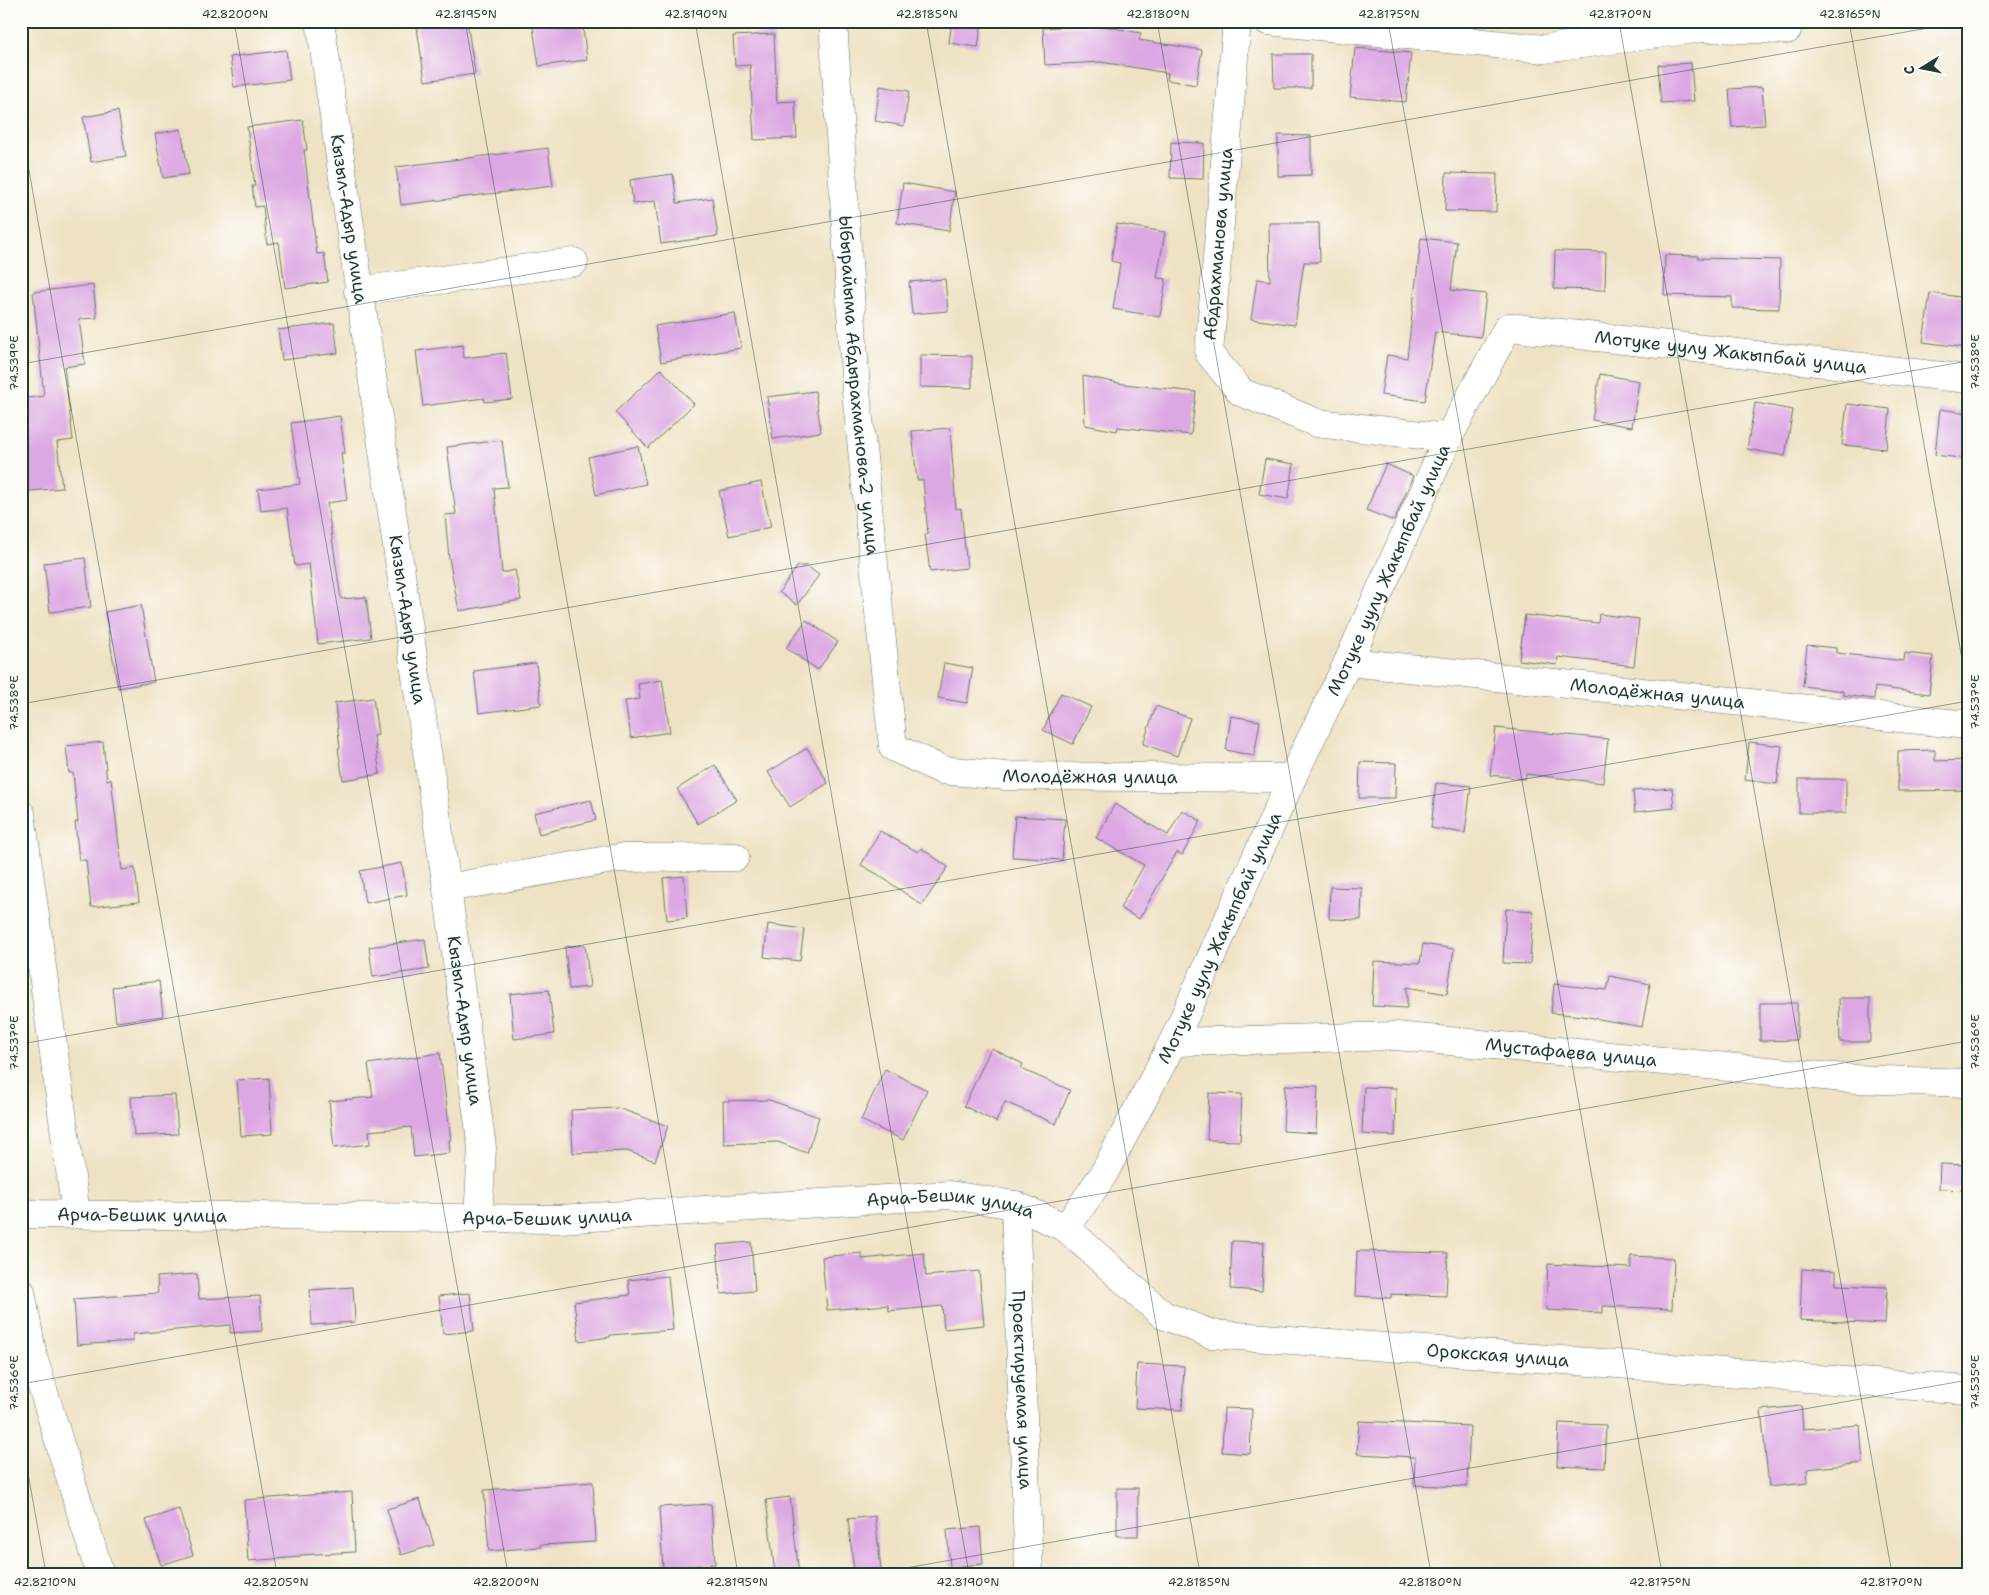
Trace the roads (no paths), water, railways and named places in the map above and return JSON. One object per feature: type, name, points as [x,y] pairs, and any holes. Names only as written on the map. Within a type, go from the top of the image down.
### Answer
[{"type":"street","name":"Кызыл-Адыр улица","points":[[320,21],[358,291],[447,888],[482,1148],[478,1218]]},
{"type":"street","name":"Ыбырайыма Абдырахманова-2 улица","points":[[833,21],[856,391],[893,747]]},
{"type":"street","name":"Абдрахманова улица","points":[[1237,21],[1209,353],[1241,392],[1317,423],[1448,438]]},
{"type":"street","points":[[1268,21],[1544,49],[1702,28],[1788,26]]},
{"type":"street","points":[[358,291],[574,262]]},
{"type":"street","name":"Мотуке уулу Жакыпбай улица","points":[[1066,1228],[1103,1175],[1173,1042],[1292,778],[1348,662],[1448,438],[1508,327],[1968,379]]},
{"type":"street","name":"Молодёжная улица","points":[[1348,662],[1968,725]]},
{"type":"street","name":"Молодёжная улица","points":[[893,747],[942,770],[1006,776],[1292,778]]},
{"type":"street","points":[[21,814],[76,1214]]},
{"type":"street","points":[[447,888],[620,858],[735,857]]},
{"type":"street","name":"Мустафаева улица","points":[[1173,1042],[1396,1036],[1855,1079],[1968,1083]]},
{"type":"street","name":"Арча-Бешик улица","points":[[21,1214],[560,1220],[950,1195],[1015,1205],[1066,1228]]},
{"type":"street","name":"Проектируемая улица","points":[[1015,1205],[1029,1574]]},
{"type":"street","name":"Орокская улица","points":[[1066,1228],[1163,1315],[1211,1334],[1968,1390]]},
{"type":"street","points":[[21,1292],[33,1357],[100,1574]]}]
